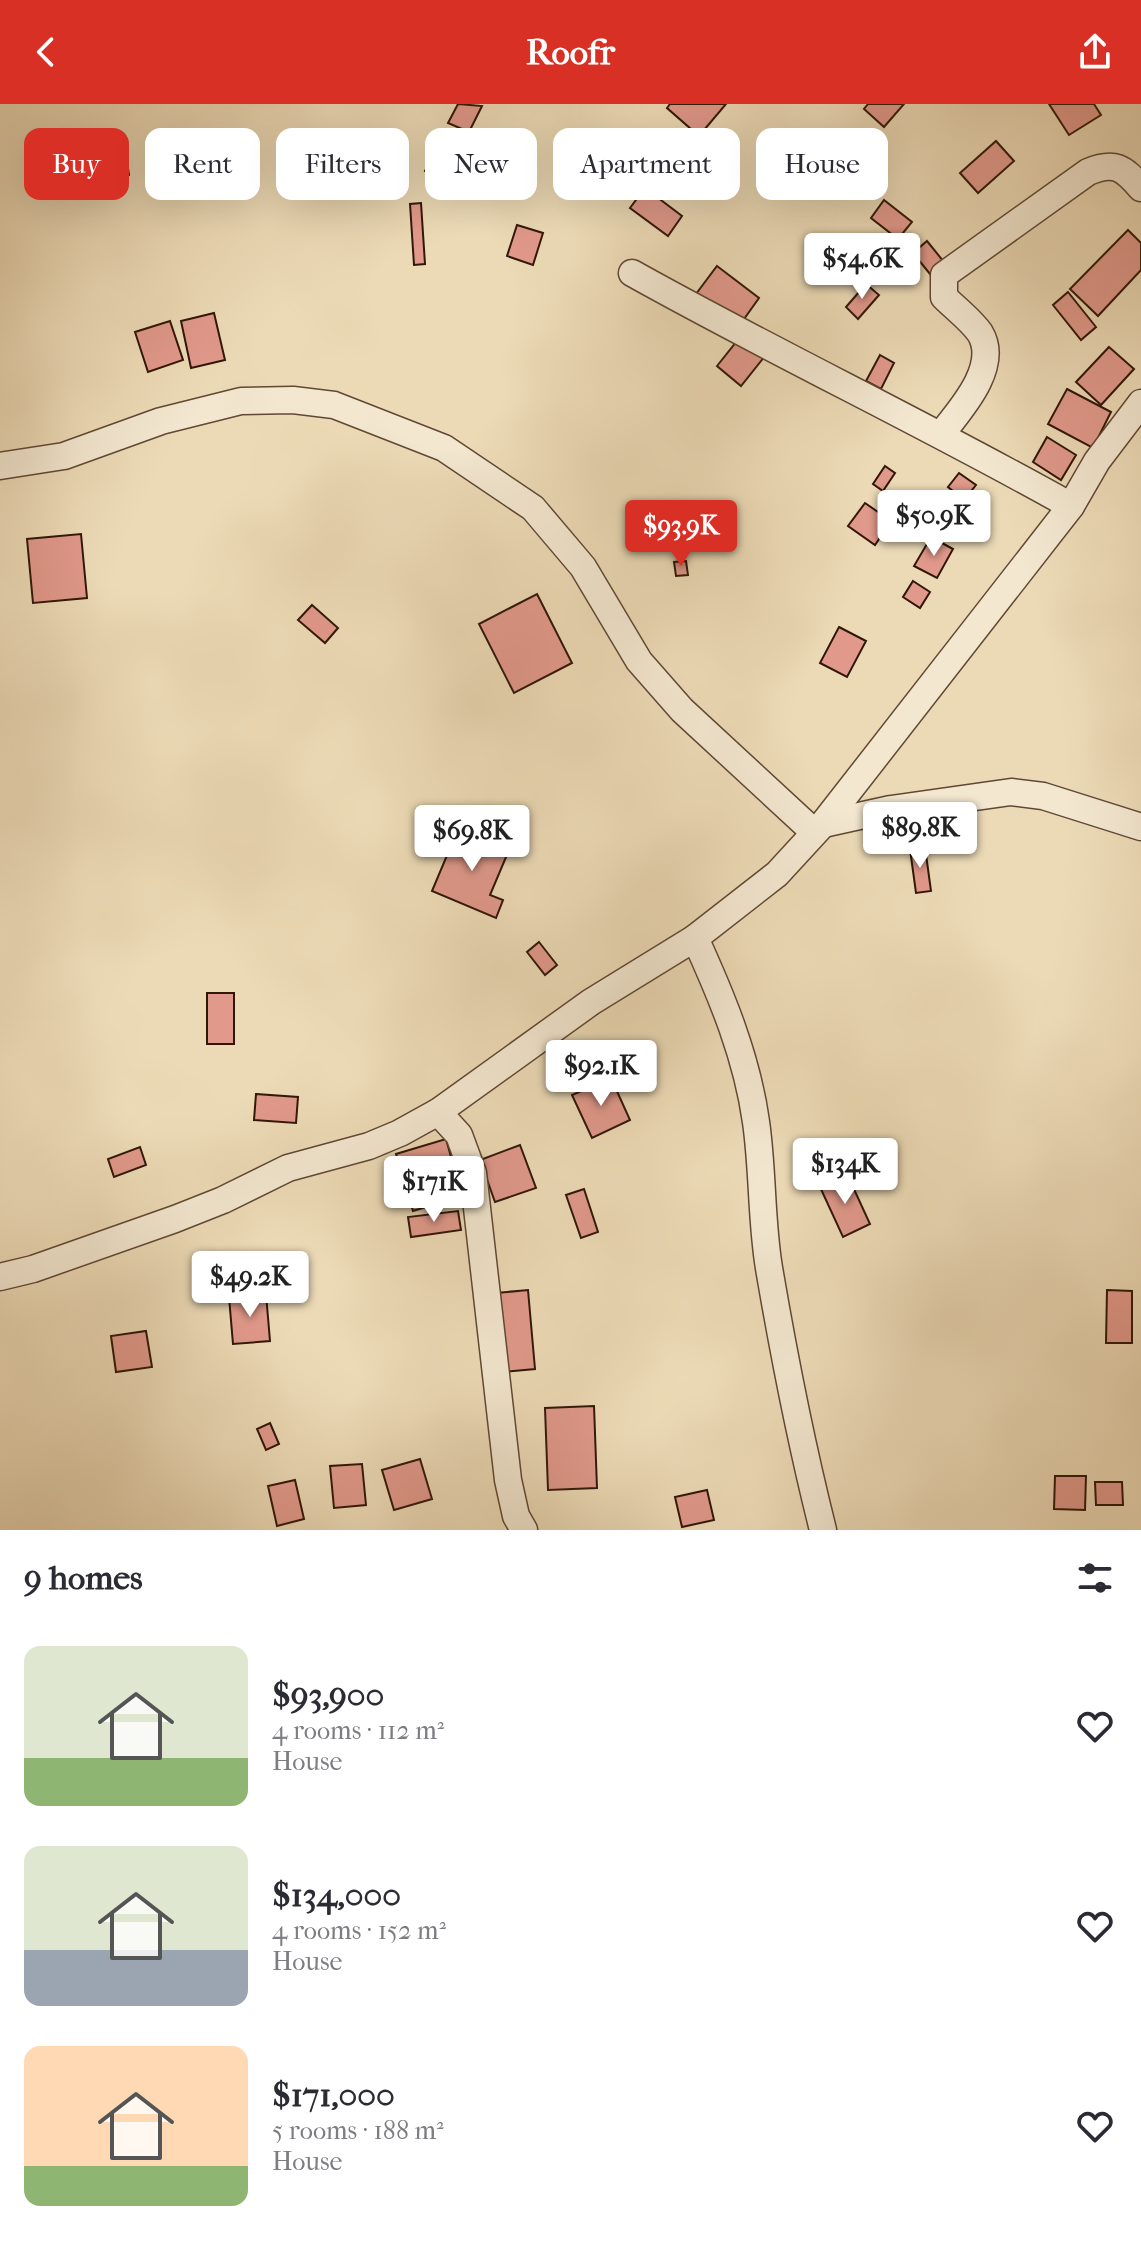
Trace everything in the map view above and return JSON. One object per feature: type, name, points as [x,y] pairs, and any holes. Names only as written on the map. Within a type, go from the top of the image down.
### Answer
[{"type":"street","points":[[942,433],[971,396],[986,357],[980,333],[944,297],[944,275],[1088,172],[1106,164],[1123,167],[1141,188]]},
{"type":"street","points":[[632,273],[802,367],[942,433],[1071,506]]},
{"type":"street","points":[[0,466],[64,456],[161,421],[241,401],[293,400],[334,405],[444,448],[533,508],[583,567],[639,661],[682,710],[819,828]]},
{"type":"street","points":[[0,1277],[33,1269],[199,1210],[288,1168],[369,1146],[438,1112],[591,1002],[695,938],[777,874],[819,828],[1071,506],[1097,461],[1141,403]]},
{"type":"street","points":[[819,828],[891,809],[1011,792],[1043,796],[1141,827]]},
{"type":"street","points":[[695,938],[724,1003],[744,1063],[756,1123],[769,1267],[798,1425],[823,1530]]},
{"type":"street","points":[[438,1112],[459,1135],[473,1173],[508,1480],[516,1516],[524,1530]]},
{"type":"building","points":[[458,104],[482,106],[471,128],[460,128],[448,123]]},
{"type":"building","points":[[670,104],[726,104],[706,128],[690,128],[667,108]]},
{"type":"building","points":[[868,104],[904,104],[884,127],[864,109]]},
{"type":"building","points":[[1049,104],[1094,104],[1101,115],[1069,135]]},
{"type":"building","points":[[996,141],[1014,161],[978,193],[960,173]]},
{"type":"building","points":[[636,200],[661,200],[682,216],[668,236],[630,208]]},
{"type":"building","points":[[884,200],[912,222],[898,239],[871,218]]},
{"type":"building","points":[[421,203],[425,264],[414,265],[410,204]]},
{"type":"building","points":[[517,225],[543,233],[533,265],[507,256]]},
{"type":"building","points":[[1128,230],[1141,243],[1141,270],[1098,316],[1070,289]]},
{"type":"building","points":[[927,241],[944,262],[930,274],[913,253]]},
{"type":"building","points":[[717,266],[759,298],[739,326],[696,294]]},
{"type":"building","points":[[866,284],[879,295],[858,319],[846,307]]},
{"type":"building","points":[[1068,292],[1096,327],[1081,340],[1053,305]]},
{"type":"building","points":[[214,313],[225,360],[191,368],[181,321]]},
{"type":"building","points":[[170,321],[183,360],[148,372],[135,332]]},
{"type":"building","points":[[741,336],[765,356],[741,386],[717,366]]},
{"type":"building","points":[[1109,347],[1134,369],[1101,405],[1076,382]]},
{"type":"building","points":[[880,355],[894,363],[881,389],[866,381]]},
{"type":"building","points":[[1067,389],[1111,412],[1093,448],[1048,424]]},
{"type":"building","points":[[1047,437],[1076,455],[1061,480],[1033,462]]},
{"type":"building","points":[[885,466],[895,473],[883,491],[873,484]]},
{"type":"building","points":[[959,473],[976,485],[964,500],[948,487]]},
{"type":"building","points":[[865,503],[891,521],[875,545],[848,526]]},
{"type":"building","points":[[716,515],[717,543],[681,543],[681,516]]},
{"type":"building","points":[[81,534],[87,598],[33,603],[27,539]]},
{"type":"building","points":[[931,537],[953,549],[937,578],[914,566]]},
{"type":"building","points":[[686,561],[688,575],[676,576],[674,562]]},
{"type":"building","points":[[913,581],[930,592],[920,608],[903,597]]},
{"type":"building","points":[[537,594],[572,663],[514,693],[479,624]]},
{"type":"building","points":[[312,605],[338,628],[325,643],[298,620]]},
{"type":"building","points":[[839,627],[866,641],[847,677],[820,663]]},
{"type":"building","points":[[458,829],[509,850],[490,895],[503,900],[496,918],[432,891]]},
{"type":"building","points":[[925,847],[931,891],[916,893],[910,849]]},
{"type":"building","points":[[539,942],[557,965],[545,975],[527,952]]},
{"type":"building","points":[[207,993],[234,993],[234,1044],[207,1044]]},
{"type":"building","points":[[611,1078],[630,1120],[592,1138],[572,1095]]},
{"type":"building","points":[[256,1094],[298,1097],[296,1123],[254,1120]]},
{"type":"building","points":[[446,1139],[462,1196],[413,1211],[396,1154]]},
{"type":"building","points":[[520,1145],[536,1188],[495,1202],[480,1160]]},
{"type":"building","points":[[140,1147],[146,1165],[114,1177],[108,1159]]},
{"type":"building","points":[[847,1174],[870,1224],[843,1237],[820,1187]]},
{"type":"building","points":[[584,1189],[598,1232],[581,1238],[566,1195]]},
{"type":"building","points":[[458,1211],[461,1230],[411,1237],[408,1217]]},
{"type":"building","points":[[528,1290],[535,1369],[503,1372],[496,1293]]},
{"type":"building","points":[[1107,1290],[1132,1291],[1132,1343],[1106,1343]]},
{"type":"building","points":[[266,1294],[270,1341],[233,1344],[229,1297]]},
{"type":"building","points":[[146,1331],[152,1367],[116,1372],[111,1336]]},
{"type":"building","points":[[594,1406],[597,1488],[548,1490],[545,1408]]},
{"type":"building","points":[[270,1423],[279,1444],[266,1450],[257,1429]]},
{"type":"building","points":[[420,1459],[432,1499],[394,1510],[382,1470]]},
{"type":"building","points":[[362,1464],[366,1505],[334,1508],[330,1466]]},
{"type":"building","points":[[1055,1476],[1086,1476],[1085,1510],[1054,1509]]},
{"type":"building","points":[[295,1480],[304,1519],[277,1526],[268,1486]]},
{"type":"building","points":[[1095,1482],[1122,1482],[1123,1505],[1096,1505]]},
{"type":"building","points":[[707,1490],[714,1520],[682,1527],[675,1497]]}]
